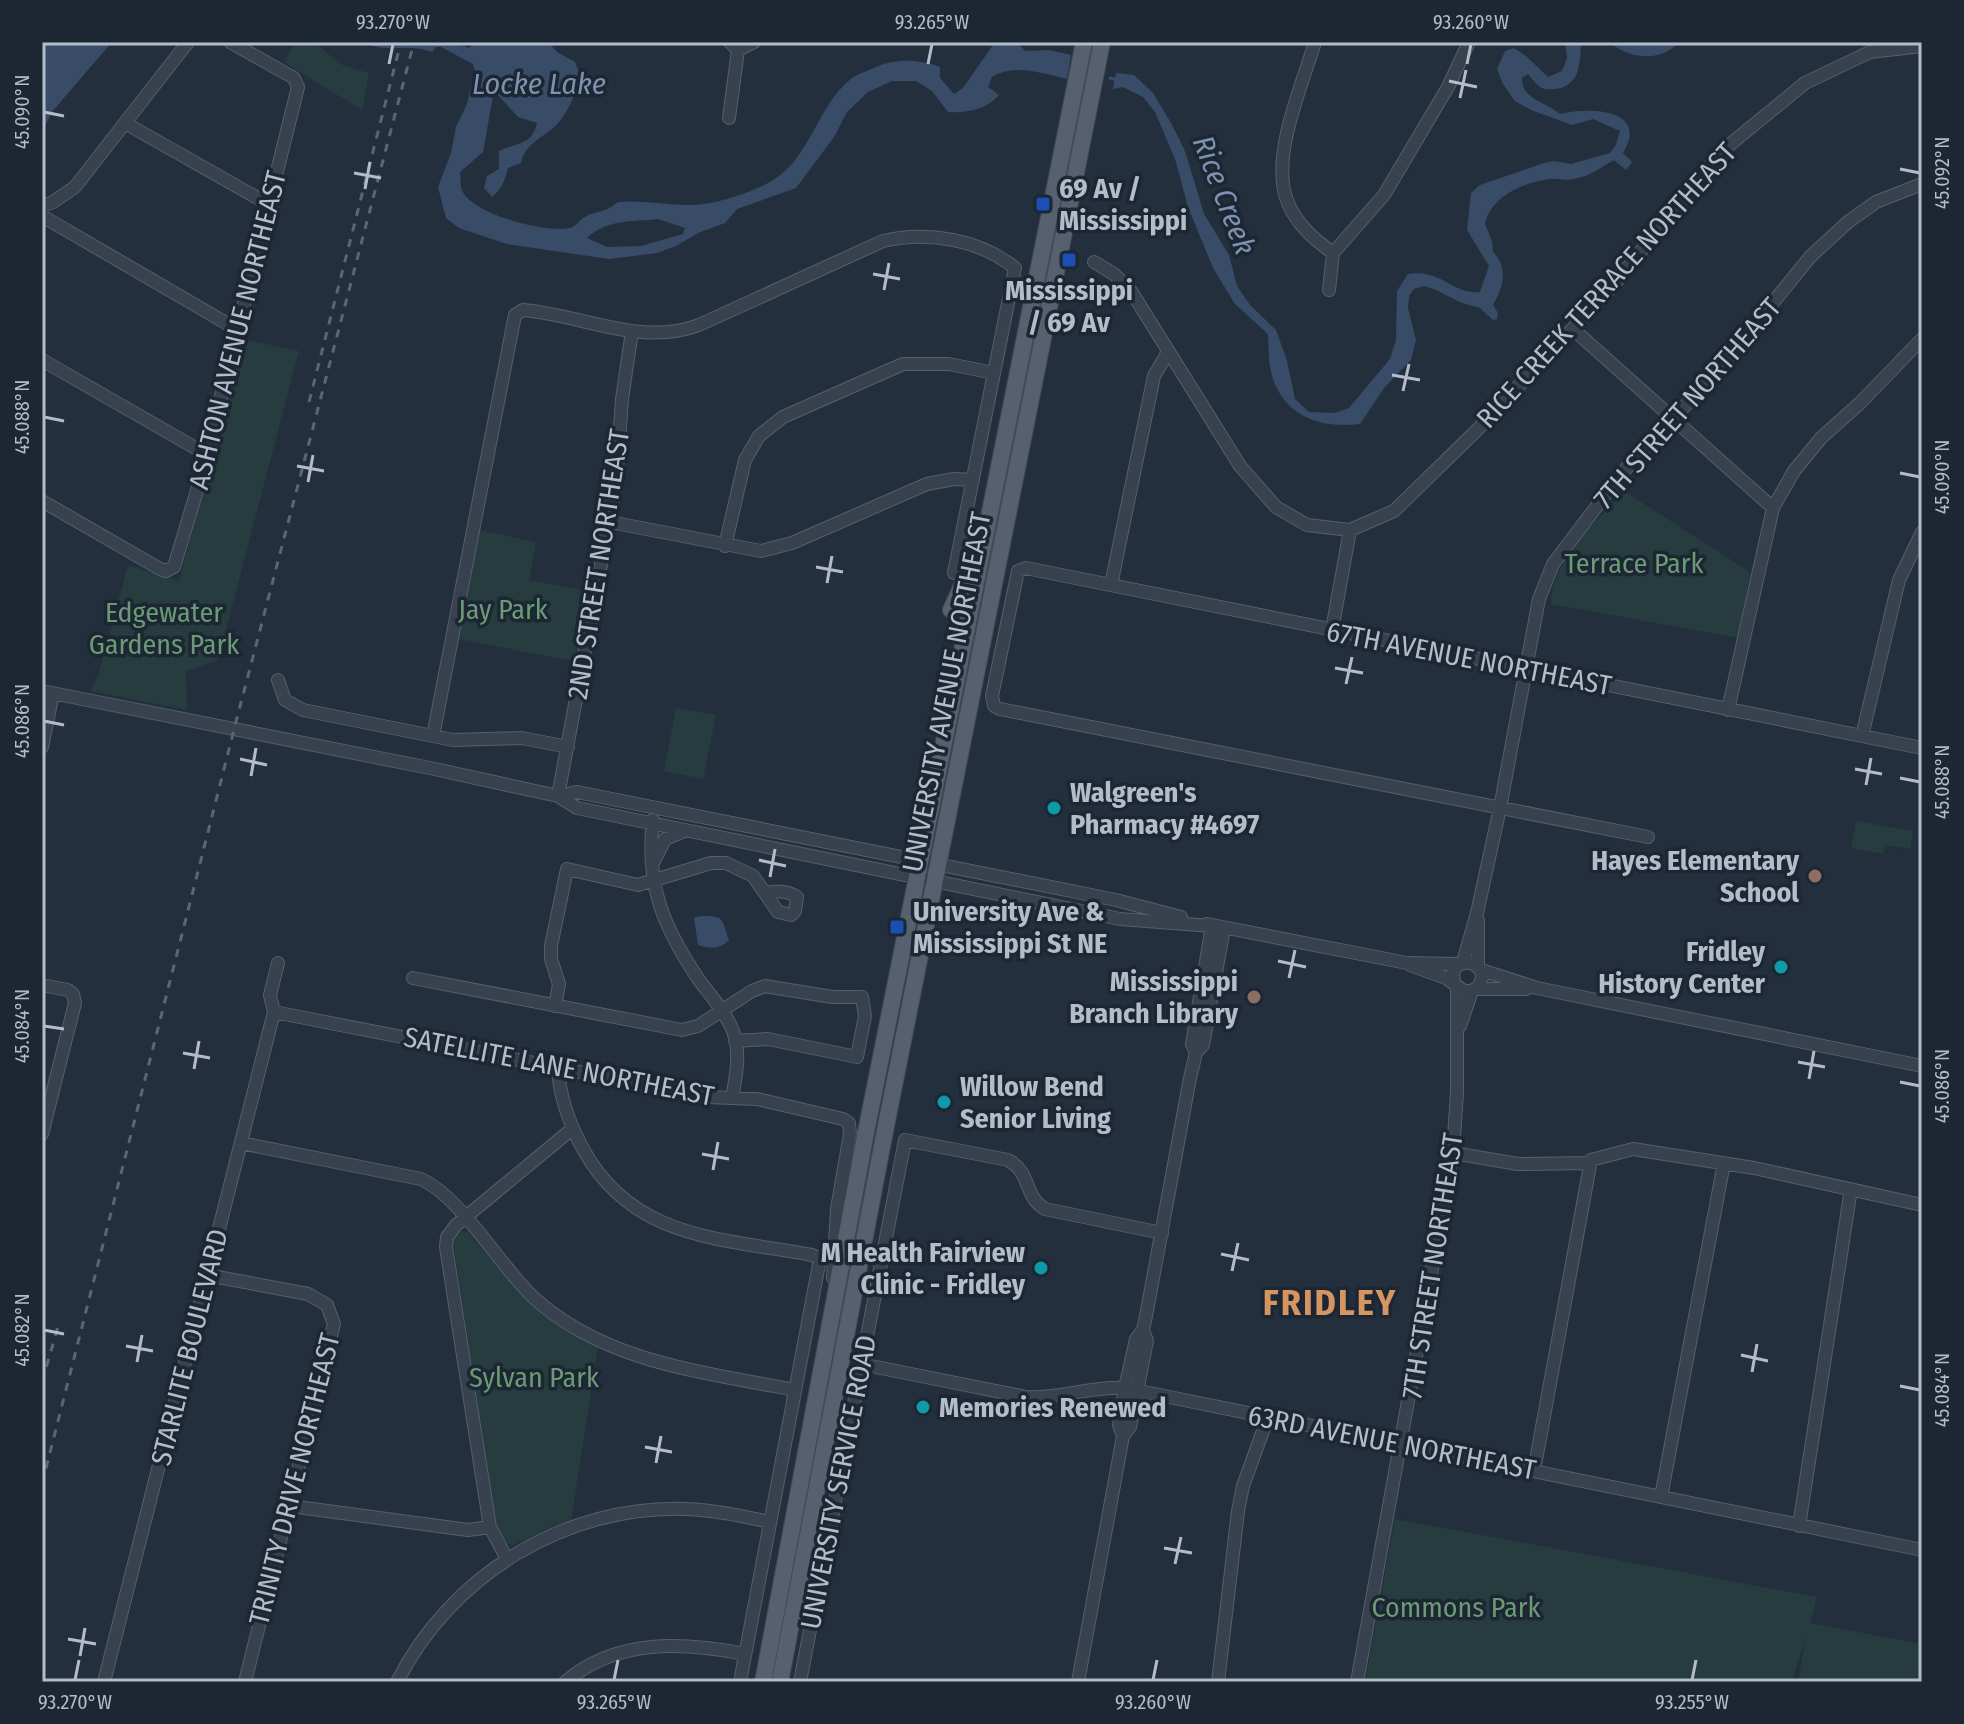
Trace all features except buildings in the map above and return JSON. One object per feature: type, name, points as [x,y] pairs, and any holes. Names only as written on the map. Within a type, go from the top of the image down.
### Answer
[{"type":"main road","name":"UNIVERSITY AVENUE NORTHEAST","points":[[763,1682],[916,878],[1084,42]]},
{"type":"main road","name":"UNIVERSITY AVENUE NORTHEAST","points":[[780,1682],[934,882],[1102,42]]},
{"type":"main road","points":[[951,610],[985,534]]},
{"type":"street","points":[[42,206],[75,187],[188,42]]},
{"type":"street","name":"ASHTON AVENUE NORTHEAST","points":[[42,501],[160,569],[170,570],[177,561],[298,87],[294,78],[230,42]]},
{"type":"street","points":[[729,118],[734,46],[754,42]]},
{"type":"street","points":[[1315,42],[1288,131],[1281,177],[1288,204],[1309,235],[1333,253]]},
{"type":"street","points":[[1329,290],[1333,253],[1384,195],[1448,87],[1469,42]]},
{"type":"street","name":"RICE CREEK TERRACE NORTHEAST","points":[[1094,262],[1114,274],[1131,291],[1256,488],[1276,507],[1307,525],[1350,530],[1394,511],[1477,430],[1612,287],[1722,151],[1805,83],[1870,52],[1922,46]]},
{"type":"street","points":[[125,123],[268,204]]},
{"type":"street","name":"7TH STREET NORTHEAST","points":[[1461,963],[1477,913],[1500,808],[1539,599],[1553,564],[1622,473],[1715,374],[1810,257],[1848,222],[1876,202],[1922,184]]},
{"type":"street","points":[[42,216],[238,330]]},
{"type":"street","points":[[433,736],[514,320],[519,312],[528,311],[659,335],[684,331],[883,241],[897,238],[929,235],[953,240],[1006,261],[1015,268],[954,573]]},
{"type":"street","points":[[1573,329],[1773,508]]},
{"type":"street","name":"2ND STREET NORTHEAST","points":[[558,796],[610,522],[632,331]]},
{"type":"street","points":[[1728,710],[1773,508],[1794,471],[1821,438],[1922,339]]},
{"type":"street","points":[[1111,585],[1154,376],[1168,352]]},
{"type":"street","points":[[42,360],[206,454]]},
{"type":"street","points":[[725,546],[745,460],[759,436],[783,417],[903,364],[949,364],[994,373]]},
{"type":"street","points":[[610,522],[761,551],[776,548],[927,484],[954,479],[973,480]]},
{"type":"street","points":[[1332,630],[1350,530]]},
{"type":"street","points":[[1862,736],[1899,580],[1922,532]]},
{"type":"street","name":"67TH AVENUE NORTHEAST","points":[[1500,808],[1000,709],[994,706],[992,696],[1018,571],[1026,568],[1922,748]]},
{"type":"street","points":[[278,680],[285,700],[303,710],[466,741],[522,738],[568,747]]},
{"type":"street","points":[[42,747],[47,692],[558,796],[577,808],[934,882],[1120,919],[1218,927]]},
{"type":"street","points":[[558,796],[577,792],[1121,901],[1218,927],[1407,963],[1471,962],[1537,988],[1922,1066]]},
{"type":"street","points":[[655,808],[652,825],[653,882],[667,927],[721,1011],[735,1041],[737,1056],[732,1098]]},
{"type":"street","points":[[1500,808],[1648,837]]},
{"type":"street","points":[[651,866],[665,839],[684,831]]},
{"type":"street","points":[[555,1006],[559,984],[551,959],[551,946],[567,869],[638,885],[719,862],[753,876],[765,893]]},
{"type":"street","name":"7TH STREET NORTHEAST","points":[[1477,913],[1480,968]]},
{"type":"street","points":[[1078,1682],[1123,1436],[1119,1425],[1147,1341],[1143,1330],[1196,1053],[1192,1044],[1218,927]]},
{"type":"street","name":"STARLITE BOULEVARD","points":[[104,1682],[274,1012],[270,995],[278,963]]},
{"type":"street","points":[[1407,963],[1464,991],[1537,988]]},
{"type":"street","points":[[1456,985],[1453,971],[1461,963]]},
{"type":"street","points":[[1474,990],[1482,978],[1480,968]]},
{"type":"street","points":[[413,978],[682,1030],[698,1026],[765,986],[832,997],[862,997],[865,1016],[857,1057],[768,1039],[735,1041]]},
{"type":"street","points":[[42,985],[68,990],[73,994],[75,1003],[42,1134]]},
{"type":"street","name":"7TH STREET NORTHEAST","points":[[1357,1682],[1453,1153],[1456,985]]},
{"type":"street","name":"7TH STREET NORTHEAST","points":[[1457,1037],[1474,990]]},
{"type":"street","name":"SATELLITE LANE NORTHEAST","points":[[274,1012],[708,1097],[757,1099],[843,1119],[851,1128],[837,1209],[833,1308]]},
{"type":"street","points":[[558,1067],[559,1089],[572,1129],[603,1180],[631,1207],[649,1218],[686,1231],[820,1259],[740,1682]]},
{"type":"street","points":[[507,1559],[490,1527],[446,1247],[447,1237],[465,1217],[572,1129]]},
{"type":"street","name":"UNIVERSITY SERVICE ROAD","points":[[800,1682],[905,1140],[1008,1160],[1021,1169],[1031,1197],[1045,1209],[1162,1233]]},
{"type":"street","points":[[241,1143],[421,1179],[440,1191],[465,1217],[502,1265],[535,1299],[599,1341],[670,1366],[795,1390]]},
{"type":"street","points":[[1453,1153],[1518,1164],[1588,1163],[1633,1149],[1724,1163],[1922,1205]]},
{"type":"street","points":[[1534,1471],[1591,1160]]},
{"type":"street","points":[[1661,1497],[1724,1163]]},
{"type":"street","points":[[1799,1526],[1851,1189]]},
{"type":"street","name":"TRINITY DRIVE NORTHEAST","points":[[207,1275],[308,1294],[327,1305],[332,1314],[333,1332],[245,1682]]},
{"type":"street","name":"63RD AVENUE NORTHEAST","points":[[861,1364],[1026,1397],[1052,1397],[1101,1388],[1131,1389],[1922,1550]]},
{"type":"street","points":[[1218,1682],[1236,1523],[1243,1486],[1268,1417]]},
{"type":"street","points":[[290,1506],[468,1530],[490,1527]]},
{"type":"street","points":[[397,1682],[426,1636],[467,1590],[507,1559],[559,1531],[634,1512],[686,1509],[770,1522]]},
{"type":"street","points":[[565,1682],[603,1659],[648,1646],[709,1647],[745,1654]]},
{"type":"green space","points":[[295,42],[314,42],[342,65],[369,73],[362,110],[284,62]]},
{"type":"green space","name":"Edgewater Gardens Park","points":[[243,339],[299,351],[218,660],[186,671],[187,710],[90,691],[98,676],[128,565],[179,581]]},
{"type":"green space","name":"Terrace Park","points":[[1624,491],[1750,572],[1739,638],[1551,604],[1553,588],[1567,557]]},
{"type":"green space","name":"Jay Park","points":[[480,530],[536,542],[529,580],[591,592],[578,662],[459,639]]},
{"type":"green space","points":[[676,708],[716,715],[703,779],[664,771]]},
{"type":"green space","points":[[1856,821],[1913,831],[1910,849],[1885,845],[1883,854],[1851,848]]},
{"type":"green space","name":"Sylvan Park","points":[[461,1231],[468,1232],[512,1282],[543,1310],[598,1347],[571,1521],[550,1527],[512,1546],[505,1542],[496,1522],[453,1242],[453,1237]]},
{"type":"green space","name":"Commons Park","points":[[1395,1519],[1817,1597],[1810,1623],[1922,1644],[1922,1682],[1798,1682],[1806,1635],[1792,1682],[1365,1682]]},
{"type":"water","points":[[42,42],[112,42],[51,113],[42,133]]},
{"type":"water","name":"Locke Lake","points":[[363,42],[451,42],[469,48],[475,42],[548,42],[557,52],[575,62],[581,77],[566,112],[527,150],[521,163],[508,168],[503,184],[492,197],[484,188],[487,176],[499,169],[499,151],[528,139],[537,123],[518,117],[498,95],[497,85],[483,152],[460,172],[462,190],[479,207],[528,225],[559,229],[572,227],[585,217],[618,202],[706,204],[768,183],[794,162],[840,90],[854,77],[890,62],[924,62],[940,67],[940,78],[954,94],[963,88],[995,42],[1017,42],[1025,51],[1049,50],[1071,55],[1067,79],[1028,70],[1001,73],[992,77],[988,87],[999,95],[988,104],[969,111],[948,112],[932,91],[916,81],[892,81],[868,92],[847,112],[834,137],[796,188],[737,209],[725,223],[698,233],[676,246],[657,253],[609,259],[507,244],[459,228],[446,218],[438,187],[451,153],[456,127],[467,104],[472,80],[477,77],[473,64],[441,47],[436,47],[432,52],[371,46]],"holes":[[[658,219],[685,228],[683,234],[641,246],[607,247],[587,238],[603,227],[629,221]]]},
{"type":"water","name":"Rice Creek","points":[[1565,42],[1581,42],[1575,78],[1564,87],[1543,89],[1528,74],[1522,78],[1526,91],[1560,114],[1599,111],[1622,119],[1628,127],[1629,138],[1623,153],[1632,162],[1626,170],[1614,160],[1586,176],[1539,181],[1510,192],[1501,199],[1488,214],[1485,224],[1493,252],[1503,271],[1502,285],[1493,305],[1498,313],[1497,319],[1493,320],[1480,308],[1436,290],[1424,286],[1414,289],[1409,296],[1408,308],[1416,340],[1411,360],[1384,388],[1360,424],[1317,421],[1293,409],[1276,387],[1271,372],[1268,334],[1235,304],[1213,268],[1155,112],[1143,97],[1123,87],[1113,89],[1116,73],[1134,75],[1153,93],[1171,123],[1185,151],[1204,214],[1229,255],[1237,286],[1250,305],[1276,330],[1295,399],[1309,412],[1335,413],[1349,408],[1390,359],[1396,340],[1397,291],[1408,274],[1430,275],[1462,290],[1480,292],[1489,266],[1467,230],[1471,193],[1480,185],[1544,163],[1571,164],[1610,153],[1616,145],[1620,131],[1593,119],[1572,125],[1531,110],[1515,101],[1503,84],[1497,69],[1505,51],[1514,48],[1548,77],[1562,71],[1567,58]]},
{"type":"water","points":[[1609,42],[1655,45],[1679,42],[1663,53],[1645,56],[1626,52]]},
{"type":"water","points":[[694,918],[719,918],[729,940],[715,947],[698,945]]},
{"type":"waterway","name":"Rice Creek","points":[[1110,78],[1118,80]]},
{"type":"railway","points":[[309,402],[401,42]]},
{"type":"railway","points":[[42,1484],[238,714],[414,42]]},
{"type":"railway","points":[[42,1382],[59,1323]]},
{"type":"place","name":"69 Av / Mississippi","points":[[1043,204]]},
{"type":"place","name":"Mississippi / 69 Av","points":[[1069,260]]},
{"type":"place","name":"Walgreen's Pharmacy #4697","points":[[1054,808]]},
{"type":"place","name":"Hayes Elementary School","points":[[1815,876]]},
{"type":"place","name":"University Ave & Mississippi St NE","points":[[897,927]]},
{"type":"place","name":"Fridley History Center","points":[[1781,967]]},
{"type":"place","name":"Mississippi Branch Library","points":[[1254,997]]},
{"type":"place","name":"Willow Bend Senior Living","points":[[944,1102]]},
{"type":"place","name":"M Health Fairview Clinic - Fridley","points":[[1041,1268]]},
{"type":"place","name":"Memories Renewed","points":[[923,1407]]},
{"type":"district","name":"FRIDLEY","points":[[1330,1302]]}]
